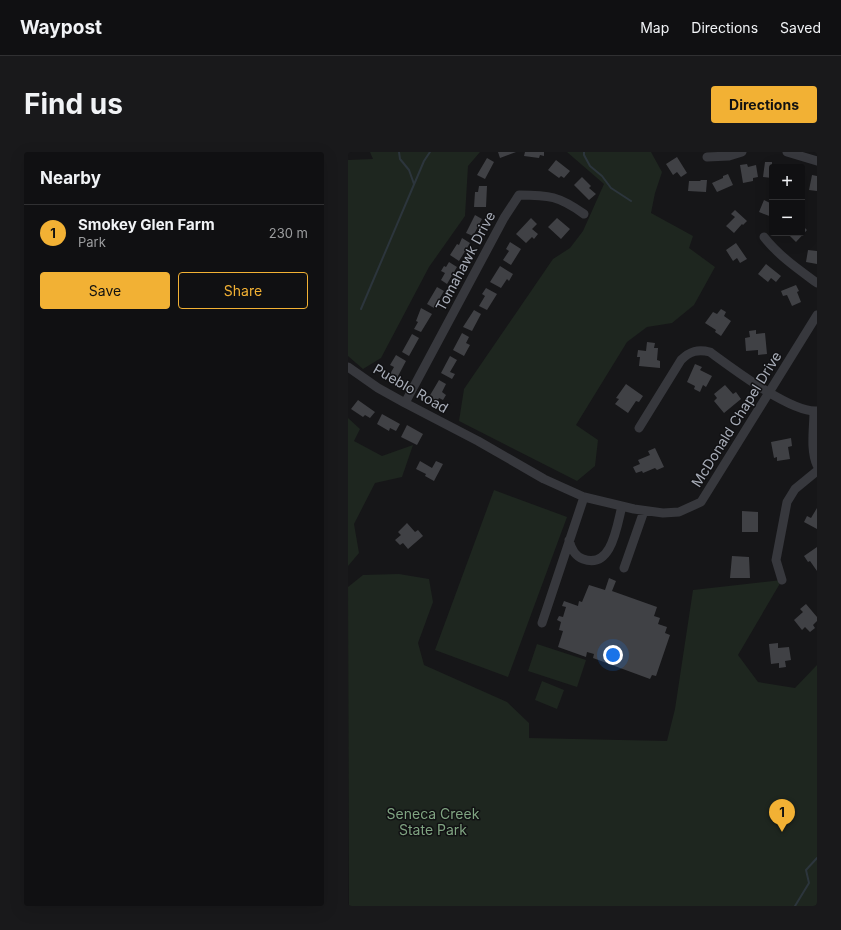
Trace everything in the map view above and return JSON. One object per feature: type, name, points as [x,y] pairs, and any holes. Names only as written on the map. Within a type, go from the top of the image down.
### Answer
[{"type":"street","points":[[707,158],[728,156],[742,152]]},
{"type":"street","points":[[787,152],[817,160]]},
{"type":"street","name":"Tomahawk Drive","points":[[406,403],[500,225],[519,195],[557,198],[569,203],[584,214]]},
{"type":"street","points":[[764,237],[775,250],[791,264],[817,283]]},
{"type":"street","name":"McDonald Chapel Drive","points":[[462,433],[544,479],[584,497],[644,511],[663,513],[679,512],[701,502],[817,315]]},
{"type":"street","points":[[639,428],[681,360],[686,354],[695,350],[702,350],[710,352],[769,392],[799,408],[815,411],[813,446],[814,459],[817,465]]},
{"type":"street","name":"Pueblo Road","points":[[348,367],[378,388],[462,433]]},
{"type":"street","points":[[782,580],[776,560],[787,502],[795,489],[817,471]]},
{"type":"street","points":[[542,623],[584,497]]},
{"type":"street","points":[[569,540],[574,552],[582,559],[589,561],[597,560],[603,557],[610,547],[622,506]]},
{"type":"street","points":[[624,568],[644,511]]},
{"type":"green space","points":[[370,152],[480,152],[468,166],[465,216],[429,267],[381,358],[363,369],[348,356],[348,160],[373,159]]},
{"type":"green space","points":[[567,152],[651,152],[662,172],[655,193],[651,213],[693,236],[689,248],[715,267],[694,305],[672,323],[647,327],[627,342],[576,425],[598,440],[595,466],[577,481],[459,421],[464,389],[553,259],[570,248],[583,231],[604,184]]},
{"type":"green space","points":[[348,418],[360,429],[354,441],[382,456],[413,445],[402,477],[375,483],[354,524],[359,553],[348,566]]},
{"type":"green space","points":[[494,490],[567,517],[508,677],[435,650]]},
{"type":"green space","name":"Seneca Creek State Park","points":[[399,574],[429,579],[433,602],[418,643],[424,665],[507,702],[529,723],[529,738],[667,741],[675,709],[693,590],[782,580],[738,655],[758,682],[795,688],[817,665],[817,906],[349,906],[348,587],[363,575]]},
{"type":"green space","points":[[537,644],[586,660],[577,687],[528,671]]},
{"type":"green space","points":[[542,681],[564,690],[557,709],[535,700]]},
{"type":"building","points":[[498,152],[516,152],[500,158]]},
{"type":"building","points":[[525,152],[544,152],[544,156],[540,155],[539,158],[524,156]]},
{"type":"building","points":[[677,157],[687,173],[681,177],[677,172],[673,175],[666,164]]},
{"type":"building","points":[[487,158],[494,162],[485,179],[477,175]]},
{"type":"building","points":[[556,160],[570,171],[564,178],[561,176],[559,178],[548,170]]},
{"type":"building","points":[[765,162],[772,162],[772,164],[769,164],[769,178],[763,177]]},
{"type":"building","points":[[747,164],[748,167],[756,165],[758,177],[753,178],[753,181],[743,183],[740,165]]},
{"type":"building","points":[[728,174],[733,185],[717,192],[712,183]]},
{"type":"building","points":[[812,175],[817,176],[817,191],[809,190]]},
{"type":"building","points":[[582,177],[591,186],[589,188],[596,194],[589,200],[574,185]]},
{"type":"building","points":[[707,180],[706,192],[688,191],[689,181]]},
{"type":"building","points":[[479,186],[487,186],[486,207],[474,207],[475,192],[478,192]]},
{"type":"building","points":[[764,200],[769,202],[769,216],[759,212]]},
{"type":"building","points":[[735,210],[747,221],[734,233],[726,226],[735,217],[731,214]]},
{"type":"building","points":[[475,215],[482,219],[473,236],[466,233]]},
{"type":"building","points":[[531,218],[537,224],[532,229],[538,234],[534,239],[532,237],[526,243],[516,234]]},
{"type":"building","points":[[557,218],[570,229],[561,239],[548,227]]},
{"type":"building","points":[[790,236],[802,236],[796,242]]},
{"type":"building","points":[[462,238],[470,243],[459,261],[450,255],[457,244],[459,245]]},
{"type":"building","points":[[510,242],[521,249],[511,265],[503,260],[509,251],[506,249]]},
{"type":"building","points":[[736,243],[747,259],[740,263],[737,258],[733,261],[726,250]]},
{"type":"building","points":[[808,250],[817,251],[817,264],[806,262]]},
{"type":"building","points":[[449,262],[457,267],[447,284],[441,280],[445,273],[441,271]]},
{"type":"building","points":[[766,264],[781,276],[776,282],[771,278],[768,282],[758,274]]},
{"type":"building","points":[[500,266],[513,274],[509,281],[507,279],[501,288],[490,282]]},
{"type":"building","points":[[796,285],[801,302],[792,306],[787,295],[783,296],[781,291]]},
{"type":"building","points":[[437,287],[444,291],[434,308],[427,304]]},
{"type":"building","points":[[486,288],[497,294],[487,310],[479,306],[485,296],[482,294]]},
{"type":"building","points":[[421,308],[432,314],[421,332],[414,329],[418,322],[416,321]]},
{"type":"building","points":[[721,309],[726,312],[724,316],[731,321],[721,336],[715,332],[716,330],[705,323],[713,312],[717,314]]},
{"type":"building","points":[[474,310],[481,314],[472,331],[463,327]]},
{"type":"building","points":[[756,330],[756,334],[765,333],[767,354],[758,355],[758,350],[746,351],[745,338],[750,337],[749,331]]},
{"type":"building","points":[[462,333],[469,337],[466,343],[470,345],[464,356],[453,350]]},
{"type":"building","points":[[412,334],[419,338],[409,356],[402,352]]},
{"type":"building","points":[[647,342],[655,343],[654,348],[658,348],[657,360],[660,361],[660,368],[639,366],[640,357],[637,357],[638,350],[646,351]]},
{"type":"building","points":[[396,355],[406,361],[396,380],[389,376],[394,367],[390,365]]},
{"type":"building","points":[[450,356],[457,360],[450,372],[455,374],[452,379],[441,373]]},
{"type":"building","points":[[695,364],[702,367],[700,370],[712,376],[706,387],[703,385],[700,392],[694,389],[695,386],[687,382]]},
{"type":"building","points":[[439,380],[446,384],[442,392],[446,395],[443,400],[439,398],[437,402],[429,397]]},
{"type":"building","points":[[626,384],[643,396],[639,402],[636,401],[628,413],[615,404],[619,399],[616,398]]},
{"type":"building","points":[[725,385],[733,394],[736,392],[741,399],[724,413],[714,401],[717,398],[714,394]]},
{"type":"building","points":[[358,400],[375,412],[370,418],[365,415],[363,417],[351,409]]},
{"type":"building","points":[[382,414],[400,424],[396,431],[390,428],[389,431],[377,424]]},
{"type":"building","points":[[407,425],[423,434],[417,445],[401,437]]},
{"type":"building","points":[[791,438],[792,446],[788,447],[790,459],[777,461],[777,457],[774,458],[771,442]]},
{"type":"building","points":[[655,448],[664,467],[657,470],[655,468],[643,473],[642,471],[636,473],[633,467],[640,464],[638,460],[650,455],[648,451]]},
{"type":"building","points":[[420,461],[432,468],[436,461],[443,464],[434,481],[425,476],[426,474],[416,469]]},
{"type":"building","points":[[817,508],[817,529],[804,522],[807,516],[811,518]]},
{"type":"building","points":[[742,511],[758,512],[758,532],[742,532]]},
{"type":"building","points":[[407,523],[415,532],[418,530],[423,536],[408,549],[403,543],[400,545],[395,540],[401,535],[398,532]]},
{"type":"building","points":[[817,547],[817,571],[810,561],[808,562],[804,556]]},
{"type":"building","points":[[732,556],[749,557],[750,578],[730,578]]},
{"type":"building","points":[[609,578],[616,581],[612,591],[657,607],[654,616],[660,618],[658,624],[667,627],[665,633],[670,635],[656,676],[652,675],[650,679],[593,658],[594,654],[587,652],[586,657],[558,647],[563,631],[559,630],[561,622],[557,620],[559,616],[563,617],[566,607],[562,606],[564,601],[578,606],[579,601],[582,602],[589,585],[605,590]]},
{"type":"building","points":[[806,604],[817,617],[817,621],[813,625],[815,628],[810,632],[805,627],[802,630],[794,620],[803,612],[800,609]]},
{"type":"building","points":[[778,643],[778,648],[789,647],[791,660],[785,661],[786,667],[779,668],[779,663],[771,664],[769,644]]},
{"type":"waterway","points":[[399,152],[400,159],[409,170],[414,184]]},
{"type":"waterway","points":[[361,309],[424,161],[430,152]]},
{"type":"waterway","points":[[584,152],[590,166],[602,176],[611,188],[631,201]]},
{"type":"waterway","points":[[795,906],[809,883],[806,870],[817,858]]},
{"type":"place","name":"Smokey Glen Farm","points":[[782,832]]}]
